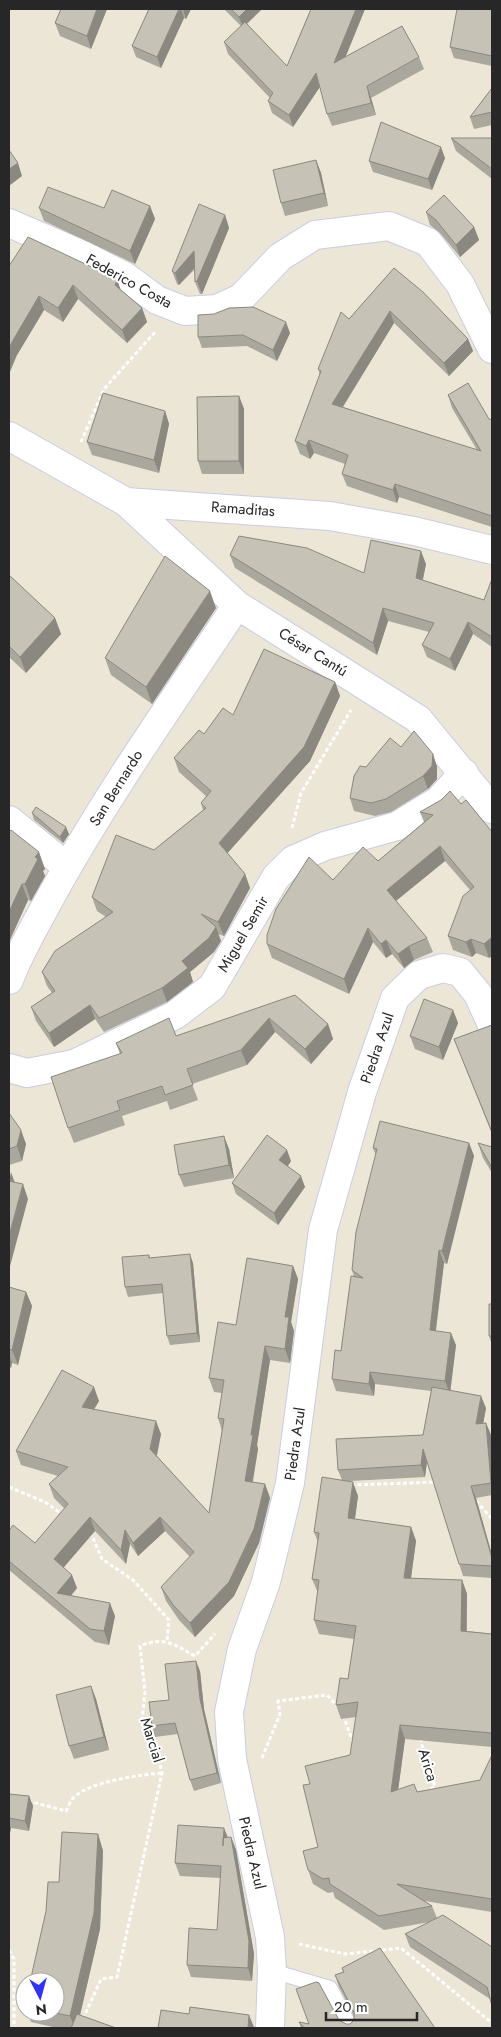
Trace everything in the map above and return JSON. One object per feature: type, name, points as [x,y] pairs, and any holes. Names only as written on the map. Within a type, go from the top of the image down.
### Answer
[{"type":"street","name":"Federico Costa","points":[[9,223],[92,260],[126,277],[157,300],[185,311],[217,309],[241,298],[280,257],[315,235],[389,226],[428,242],[460,284],[492,350]]},
{"type":"street","name":"Ramaditas","points":[[9,436],[126,502],[330,516],[414,531],[492,550]]},
{"type":"street","name":"César Cantú","points":[[126,502],[237,605],[418,719],[492,809]]},
{"type":"street","name":"San Bernardo","points":[[9,980],[16,960],[67,867],[125,772],[237,605]]},
{"type":"street","name":"Miguel Semir","points":[[9,1068],[27,1073],[74,1064],[175,1015],[212,987],[276,877],[293,860],[325,846],[397,826],[438,801],[464,773]]},
{"type":"street","points":[[12,829],[67,867]]},
{"type":"street","name":"Piedra Azul","points":[[270,2028],[272,1971],[270,1938],[232,1759],[229,1712],[242,1650],[266,1582],[290,1484],[323,1230],[362,1092],[395,998],[419,975],[443,968],[460,972],[478,994],[492,1025]]},
{"type":"lane","points":[[272,1971],[330,1988],[351,2028]]},
{"type":"path","points":[[69,470],[104,389],[177,308]]},
{"type":"path","points":[[293,860],[287,844],[301,793],[337,731],[368,686]]},
{"type":"path","points":[[348,1485],[446,1482]]},
{"type":"path","points":[[9,1487],[45,1502],[68,1518]]},
{"type":"path","points":[[474,1500],[492,1519]]},
{"type":"path","points":[[81,1528],[93,1538],[102,1559],[133,1580],[169,1620],[167,1641],[194,1656],[220,1629]]},
{"type":"path","name":"Marcial","points":[[79,2023],[84,2018],[101,1979],[117,1977],[162,1772],[156,1748],[142,1719],[145,1692],[140,1646],[152,1641],[167,1641]]},
{"type":"path","points":[[259,1767],[280,1714],[278,1701],[327,1695],[342,1712],[355,1747]]},
{"type":"path","name":"Arica","points":[[420,1794],[435,1787],[421,1742],[422,1733]]},
{"type":"path","points":[[26,1801],[66,1811],[74,1797],[94,1787],[162,1772]]},
{"type":"path","points":[[270,1938],[345,1954],[401,1948],[492,2023]]},
{"type":"path","points":[[9,1950],[14,1959],[14,2028]]},
{"type":"building","points":[[61,9],[97,9],[87,36],[55,23]]},
{"type":"building","points":[[149,9],[179,9],[157,57],[132,46]]},
{"type":"building","points":[[231,9],[247,9],[239,17]]},
{"type":"building","points":[[311,9],[356,9],[334,63],[402,26],[419,57],[367,86],[371,103],[327,114],[316,73],[289,115],[268,101],[273,93],[224,42],[245,22],[287,66]]},
{"type":"building","points":[[457,9],[492,9],[492,56],[450,47]]},
{"type":"building","points":[[492,88],[492,112],[470,117]]},
{"type":"building","points":[[381,122],[441,147],[428,179],[369,161]]},
{"type":"building","points":[[451,138],[492,138],[492,169]]},
{"type":"building","points":[[9,150],[18,163],[9,169]]},
{"type":"building","points":[[316,160],[324,193],[281,203],[273,170]]},
{"type":"building","points":[[48,187],[104,208],[112,190],[150,206],[130,251],[39,208]]},
{"type":"building","points":[[444,195],[474,227],[456,245],[436,220],[426,212]]},
{"type":"building","points":[[199,204],[225,215],[195,282],[194,251],[175,273],[172,271]]},
{"type":"building","points":[[28,237],[113,277],[117,280],[115,285],[142,308],[122,330],[73,285],[58,308],[39,296],[9,349],[9,266]]},
{"type":"building","points":[[394,268],[423,292],[468,339],[444,363],[390,311],[332,404],[481,451],[448,395],[468,383],[489,419],[492,420],[492,516],[395,484],[393,490],[342,474],[348,455],[309,440],[306,446],[295,441],[321,371],[318,369],[341,312],[349,319]]},
{"type":"building","points":[[253,307],[286,322],[273,350],[243,335],[198,337],[198,315],[214,314],[229,308]]},
{"type":"building","points":[[103,393],[165,411],[154,460],[87,442]]},
{"type":"building","points":[[239,396],[239,461],[198,461],[197,397]]},
{"type":"building","points":[[239,536],[307,548],[364,573],[371,540],[421,551],[416,578],[484,600],[492,579],[492,637],[468,622],[450,659],[422,645],[434,623],[383,608],[373,643],[230,555]]},
{"type":"building","points":[[165,556],[210,591],[146,687],[105,658]]},
{"type":"building","points":[[9,575],[55,618],[20,657],[9,646]]},
{"type":"building","points":[[264,649],[335,682],[304,747],[219,843],[245,874],[218,922],[201,914],[216,927],[209,938],[182,961],[188,968],[162,988],[99,1018],[90,1005],[49,1033],[31,1007],[55,991],[42,972],[55,951],[113,912],[92,897],[116,835],[154,850],[206,808],[201,803],[211,791],[174,758],[199,730],[204,734],[223,708],[233,715]]},
{"type":"building","points":[[414,731],[433,754],[432,766],[423,776],[386,799],[371,803],[350,798],[354,776],[360,766],[366,767],[390,738],[401,747]]},
{"type":"building","points":[[450,791],[461,804],[466,800],[492,832],[492,937],[484,944],[471,939],[466,942],[448,936],[463,896],[474,887],[440,846],[387,890],[427,938],[409,946],[398,954],[386,940],[381,944],[368,928],[344,979],[267,944],[267,935],[276,909],[309,857],[333,880],[363,847],[378,861],[433,815],[420,812],[441,800]]},
{"type":"building","points":[[36,807],[66,827],[60,837],[32,813]]},
{"type":"building","points":[[11,830],[39,852],[35,857],[38,859],[25,884],[22,884],[9,912],[9,832]]},
{"type":"building","points":[[295,995],[328,1024],[305,1049],[269,1018],[241,1050],[187,1069],[193,1085],[165,1095],[162,1086],[117,1101],[120,1110],[68,1128],[51,1077],[122,1053],[116,1043],[169,1018],[176,1036]]},
{"type":"building","points":[[424,999],[453,1010],[439,1047],[410,1036]]},
{"type":"building","points":[[492,1025],[492,1132],[454,1039]]},
{"type":"building","points":[[9,1113],[21,1130],[17,1146],[9,1149]]},
{"type":"building","points":[[380,1121],[469,1143],[442,1251],[439,1250],[430,1330],[451,1333],[445,1381],[370,1372],[369,1384],[332,1379],[335,1350],[341,1351],[351,1276],[363,1278],[352,1270],[356,1232],[377,1149],[373,1148]]},
{"type":"building","points":[[267,1135],[287,1150],[279,1160],[301,1176],[274,1213],[232,1183]]},
{"type":"building","points":[[224,1136],[229,1165],[179,1175],[174,1145]]},
{"type":"building","points":[[478,1143],[492,1147],[492,1168]]},
{"type":"building","points":[[9,1181],[23,1184],[9,1236]]},
{"type":"building","points":[[190,1254],[197,1333],[167,1336],[162,1284],[125,1287],[122,1257],[149,1255],[149,1258]]},
{"type":"building","points":[[247,1258],[293,1266],[285,1317],[289,1317],[285,1349],[265,1346],[251,1435],[253,1435],[245,1481],[265,1484],[254,1529],[229,1582],[190,1623],[174,1606],[161,1587],[194,1552],[160,1517],[133,1543],[125,1530],[121,1550],[90,1517],[54,1559],[72,1575],[57,1593],[110,1603],[104,1631],[90,1629],[9,1561],[9,1531],[13,1525],[35,1543],[68,1504],[49,1484],[68,1467],[16,1451],[62,1370],[94,1387],[82,1407],[156,1421],[150,1449],[209,1513],[224,1419],[218,1418],[224,1380],[209,1378],[218,1322],[236,1325]]},
{"type":"building","points":[[9,1287],[26,1292],[12,1350],[9,1349]]},
{"type":"building","points":[[489,1304],[492,1304],[492,1336],[489,1336]]},
{"type":"building","points":[[432,1387],[481,1396],[476,1424],[486,1423],[491,1483],[471,1486],[492,1558],[492,1566],[459,1564],[423,1449],[421,1465],[338,1470],[336,1439],[423,1435]]},
{"type":"building","points":[[322,1477],[353,1482],[348,1518],[411,1527],[404,1578],[462,1580],[461,1631],[492,1634],[492,1733],[400,1725],[391,1792],[414,1784],[417,1792],[480,1780],[492,1755],[492,1899],[397,1884],[432,1906],[379,1916],[330,1884],[329,1878],[323,1879],[308,1870],[303,1851],[318,1847],[303,1785],[310,1784],[305,1766],[350,1755],[358,1702],[336,1705],[340,1678],[348,1679],[356,1626],[314,1620],[319,1580],[312,1579],[319,1533],[314,1532]]},
{"type":"building","points":[[196,1661],[200,1699],[217,1773],[190,1780],[175,1723],[152,1726],[149,1702],[169,1700],[165,1664]]},
{"type":"building","points":[[91,1686],[104,1737],[69,1746],[56,1695]]},
{"type":"building","points":[[9,1794],[29,1796],[25,1821],[9,1818]]},
{"type":"building","points":[[178,1825],[224,1828],[223,1838],[231,1837],[249,1941],[248,1968],[187,1965],[189,1928],[217,1930],[221,1866],[175,1863]]},
{"type":"building","points":[[62,1832],[98,1834],[94,1913],[70,2016],[65,2015],[65,1972],[32,1972],[46,1911],[48,1882],[59,1882]]},
{"type":"building","points":[[443,1915],[492,1947],[492,2006],[487,1987],[405,1934]]},
{"type":"building","points":[[380,1948],[435,2028],[304,2028],[299,2022],[309,2024],[296,1989],[316,1982],[319,1983],[339,2020],[350,2024],[354,2020],[354,2012],[335,1975],[344,1972],[342,1968]]},
{"type":"building","points":[[190,2007],[249,2015],[248,2028],[158,2028],[161,2010],[189,2014]]},
{"type":"building","points":[[77,2014],[116,2028],[71,2028]]}]
